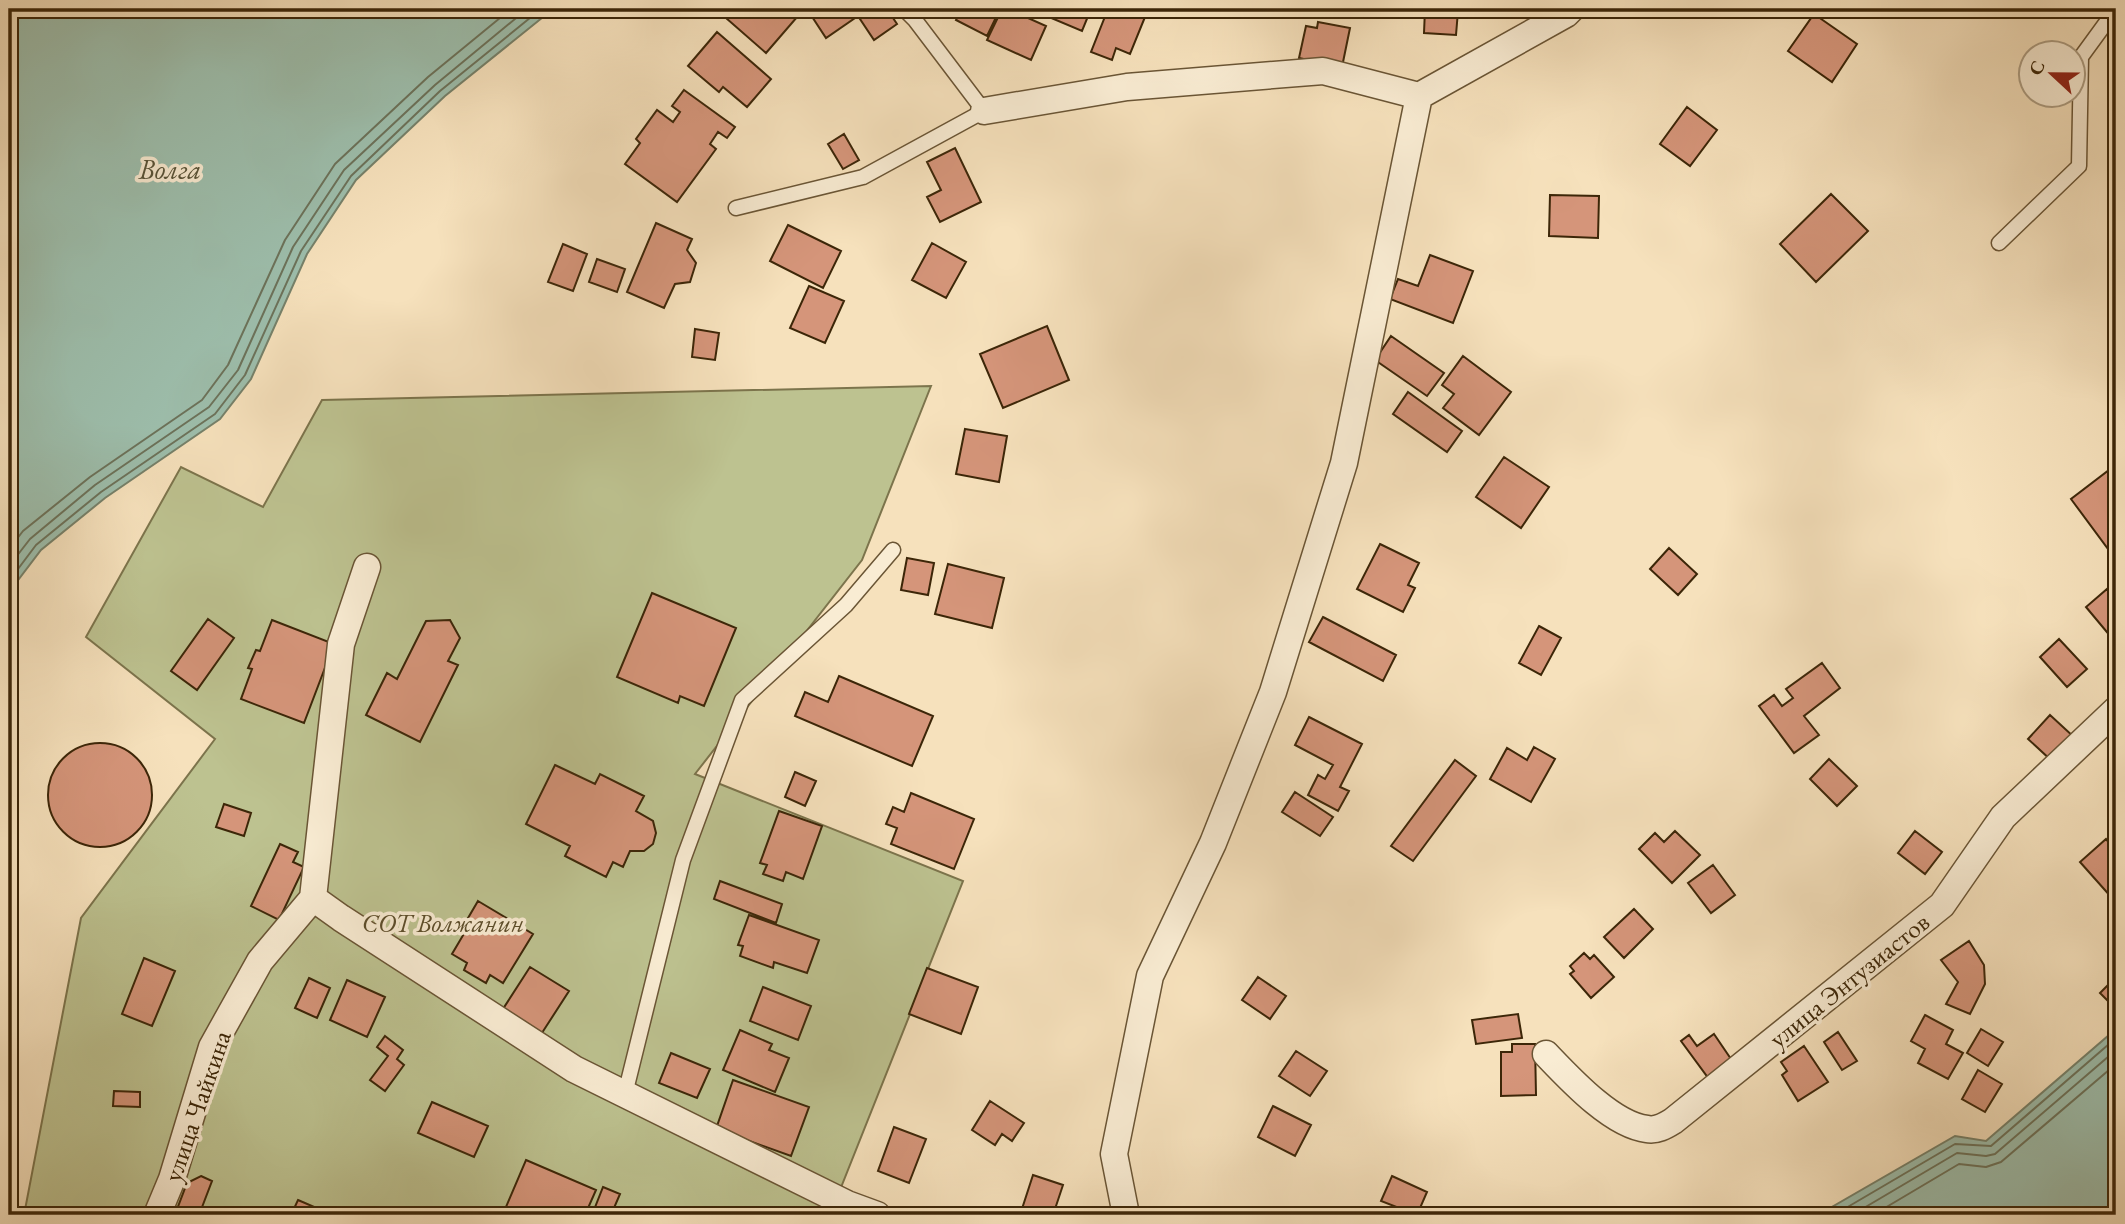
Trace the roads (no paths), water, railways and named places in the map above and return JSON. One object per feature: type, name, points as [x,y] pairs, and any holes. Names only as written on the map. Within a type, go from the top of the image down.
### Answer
[{"type":"street","points":[[984,111],[1127,87],[1323,71],[1419,96],[1571,9]]},
{"type":"street","points":[[1126,1215],[1114,1154],[1150,976],[1213,843],[1273,692],[1340,475],[1419,96]]},
{"type":"street","points":[[368,567],[341,644],[313,898],[574,1069],[847,1205],[877,1215]]},
{"type":"street","name":"улица Энтузиастов","points":[[1546,1054],[1588,1098],[1629,1122],[1647,1129],[1660,1128],[1673,1122],[1942,905],[2003,817],[2116,710]]},
{"type":"street","name":"улица Чайкина","points":[[157,1215],[172,1179],[212,1047],[260,961],[313,898]]},
{"type":"lane","points":[[736,208],[863,177],[984,111],[904,9]]},
{"type":"lane","points":[[1999,243],[2079,166],[2081,57],[2116,9]]},
{"type":"lane","points":[[625,1094],[683,860],[742,700],[846,605],[893,550]]},
{"type":"water","name":"Волга","points":[[9,9],[553,9],[445,96],[356,180],[307,254],[251,379],[220,419],[105,498],[41,550],[9,592]]},
{"type":"water","points":[[2116,1029],[2115,1215],[1818,1215],[1955,1136],[1986,1141]]},
{"type":"park label","name":"СОТ Волжанин","points":[[443,923]]}]
